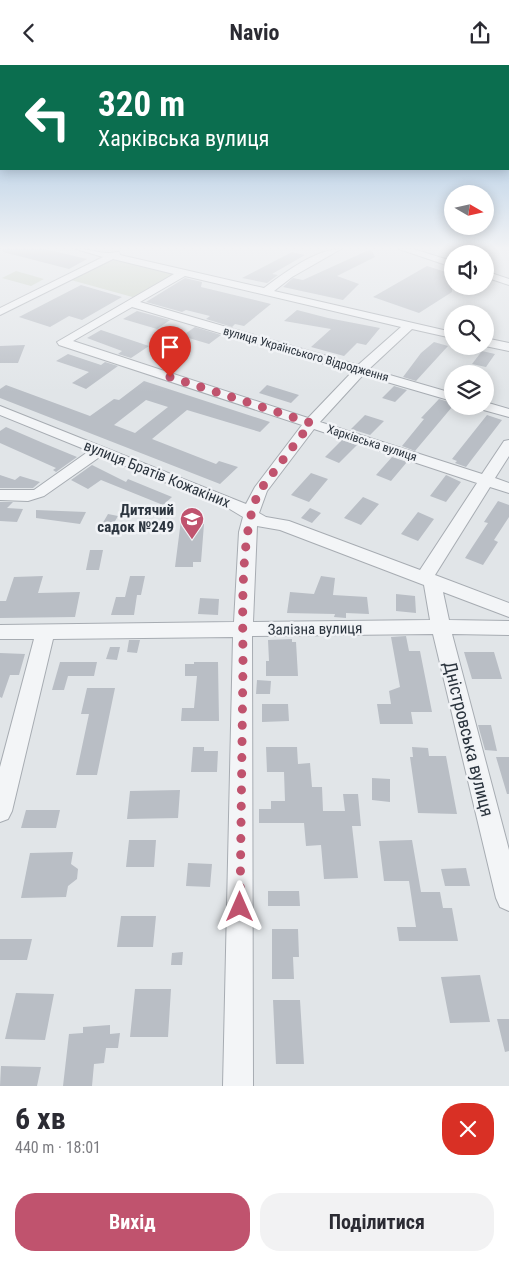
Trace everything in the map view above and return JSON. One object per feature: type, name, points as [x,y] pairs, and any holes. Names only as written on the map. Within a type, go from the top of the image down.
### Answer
[{"type":"street","points":[[0,313],[32,297]]},
{"type":"street","points":[[131,303],[142,297]]},
{"type":"street","points":[[286,297],[444,333]]},
{"type":"street","name":"Харківська вулиця","points":[[131,303],[63,342],[509,488]]},
{"type":"street","name":"вулиця Українського Відродження","points":[[131,303],[444,395]]},
{"type":"street","points":[[238,1086],[243,630],[247,532],[250,517],[260,490],[311,423],[360,369],[410,325]]},
{"type":"street","points":[[494,344],[509,347]]},
{"type":"street","points":[[494,409],[509,413]]},
{"type":"street","name":"вулиця Братів Кожакіних","points":[[0,410],[234,504],[250,517],[262,522],[283,525],[429,578],[509,610]]},
{"type":"street","points":[[429,578],[509,444]]},
{"type":"street","points":[[0,495],[40,493],[99,450]]},
{"type":"street","name":"Дністровська вулиця","points":[[429,578],[509,898]]},
{"type":"street","name":"Залізна вулиця","points":[[0,632],[441,627],[509,629]]},
{"type":"street","points":[[0,811],[45,631]]},
{"type":"building","points":[[58,297],[122,297],[82,320],[69,316],[50,327],[19,317]]},
{"type":"building","points":[[155,297],[241,297],[271,304],[244,326],[235,324],[232,327],[206,319],[210,316],[186,310],[182,312],[146,302]]},
{"type":"building","points":[[328,297],[346,297],[343,300]]},
{"type":"building","points":[[373,297],[445,297],[419,313]]},
{"type":"building","points":[[297,310],[380,328],[366,345],[357,343],[344,356],[311,347],[331,329],[284,321]]},
{"type":"building","points":[[137,311],[170,320],[157,329],[123,319]]},
{"type":"building","points":[[195,327],[221,335],[209,344],[182,336]]},
{"type":"building","points":[[101,330],[149,346],[131,358],[118,354],[122,351],[87,338]]},
{"type":"building","points":[[434,342],[444,345],[444,350],[416,381],[403,377],[421,353]]},
{"type":"building","points":[[25,345],[18,363],[0,363],[0,346]]},
{"type":"building","points":[[68,354],[101,365],[105,362],[118,366],[86,389],[72,383],[89,372],[56,361]]},
{"type":"building","points":[[495,354],[487,365],[472,364],[479,355]]},
{"type":"building","points":[[144,381],[270,422],[260,432],[187,410],[152,439],[216,464],[219,461],[238,467],[220,484],[0,398],[0,389],[6,385],[90,416],[114,399],[119,400]],"holes":[[[146,400],[168,407],[135,433],[114,425]]]},
{"type":"building","points":[[267,385],[299,395],[291,403],[259,393]]},
{"type":"building","points":[[394,386],[407,390],[395,402],[382,398]]},
{"type":"building","points":[[439,399],[444,401],[445,415],[415,451],[402,446],[424,419],[421,418]]},
{"type":"building","points":[[365,415],[384,421],[370,435],[351,429]]},
{"type":"building","points":[[487,415],[502,420],[466,467],[455,463],[457,461],[452,459]]},
{"type":"building","points":[[6,427],[77,457],[56,472],[53,470],[56,468],[0,443],[0,431]]},
{"type":"building","points":[[342,440],[357,445],[339,463],[325,457]]},
{"type":"building","points":[[392,457],[407,462],[391,481],[376,475]]},
{"type":"building","points":[[92,465],[126,482],[128,479],[172,497],[163,505],[101,480],[88,489],[71,480]]},
{"type":"building","points":[[311,473],[328,479],[309,502],[291,495]]},
{"type":"building","points":[[0,475],[15,480],[20,476],[40,482],[33,488],[0,488]]},
{"type":"building","points":[[446,475],[461,482],[446,502],[430,496]]},
{"type":"building","points":[[363,497],[379,504],[361,525],[344,518]]},
{"type":"building","points":[[498,501],[509,505],[509,517],[494,540],[498,542],[483,565],[465,558],[488,523],[484,522]]},
{"type":"building","points":[[0,502],[13,502],[7,508],[23,509],[17,522],[0,521]]},
{"type":"building","points":[[310,508],[321,513],[312,523],[301,518]]},
{"type":"building","points":[[36,510],[86,512],[80,524],[36,518]]},
{"type":"building","points":[[418,512],[434,519],[418,541],[401,534]]},
{"type":"building","points":[[108,514],[118,516],[111,528],[101,526]]},
{"type":"building","points":[[181,520],[198,520],[197,524],[204,524],[201,562],[193,562],[193,567],[175,567]]},
{"type":"building","points":[[90,550],[103,550],[99,570],[86,570]]},
{"type":"building","points":[[43,576],[38,593],[80,592],[75,617],[0,618],[0,601],[6,601],[14,577]]},
{"type":"building","points":[[130,576],[145,576],[141,595],[137,595],[134,615],[111,615],[116,597],[125,597]]},
{"type":"building","points":[[321,576],[335,578],[333,595],[367,597],[369,614],[346,613],[346,618],[334,617],[335,614],[287,613],[290,592],[314,594]]},
{"type":"building","points":[[396,594],[415,596],[416,613],[396,611]]},
{"type":"building","points":[[200,598],[219,599],[218,615],[198,614]]},
{"type":"building","points":[[406,636],[409,651],[420,651],[432,712],[411,712],[413,724],[380,724],[377,704],[391,704],[389,691],[400,687],[391,637]]},
{"type":"building","points":[[292,639],[292,642],[296,642],[298,676],[266,676],[266,661],[269,661],[268,640]]},
{"type":"building","points":[[129,640],[140,640],[137,653],[127,652]]},
{"type":"building","points":[[110,647],[120,647],[117,660],[106,659]]},
{"type":"building","points":[[464,652],[494,652],[502,679],[472,679]]},
{"type":"building","points":[[0,653],[25,654],[19,675],[10,675],[2,698],[0,697]]},
{"type":"building","points":[[60,662],[97,662],[94,676],[68,676],[64,690],[52,690]]},
{"type":"building","points":[[194,662],[218,662],[219,721],[181,721],[182,708],[194,708],[197,676],[185,676],[185,664],[194,664]]},
{"type":"building","points":[[257,680],[271,681],[270,694],[256,694]]},
{"type":"building","points":[[87,688],[115,688],[97,775],[76,775],[89,714],[81,714]]},
{"type":"building","points":[[262,704],[288,704],[289,721],[262,722]]},
{"type":"building","points":[[478,725],[491,725],[497,751],[485,750]]},
{"type":"building","points":[[193,747],[204,747],[204,751],[218,751],[217,772],[191,772]]},
{"type":"building","points":[[266,747],[297,747],[298,764],[310,763],[312,787],[322,787],[323,811],[345,811],[343,794],[358,794],[361,826],[352,826],[358,878],[324,879],[321,845],[306,846],[304,823],[259,823],[259,809],[271,809],[271,801],[285,801],[284,772],[267,772]]},
{"type":"building","points":[[412,747],[428,748],[429,756],[446,756],[457,814],[418,813],[410,757],[413,757]]},
{"type":"building","points":[[496,757],[509,757],[509,794],[507,794]]},
{"type":"building","points":[[372,778],[390,779],[390,802],[372,800]]},
{"type":"building","points":[[180,790],[178,818],[127,819],[130,791]]},
{"type":"building","points":[[26,810],[60,810],[56,828],[21,828]]},
{"type":"building","points":[[129,840],[156,840],[154,867],[126,867]]},
{"type":"building","points":[[412,840],[421,892],[440,892],[443,908],[452,908],[458,941],[399,941],[397,927],[416,927],[409,881],[384,881],[379,841]]},
{"type":"building","points":[[73,852],[71,864],[78,869],[77,879],[68,886],[66,897],[21,898],[30,853]]},
{"type":"building","points":[[188,863],[212,864],[210,887],[186,886]]},
{"type":"building","points":[[466,868],[470,886],[445,886],[441,869]]},
{"type":"building","points":[[268,891],[299,891],[300,906],[268,906]]},
{"type":"building","points":[[121,916],[156,916],[153,947],[117,947]]},
{"type":"building","points":[[272,929],[298,929],[299,957],[293,957],[294,979],[272,979]]},
{"type":"building","points":[[0,939],[32,939],[27,960],[0,960]]},
{"type":"building","points":[[183,952],[182,965],[171,965],[172,953]]},
{"type":"building","points":[[480,975],[490,1022],[450,1023],[441,977]]},
{"type":"building","points":[[135,989],[171,989],[168,1037],[130,1037]]},
{"type":"building","points":[[16,993],[54,994],[45,1040],[5,1039]]},
{"type":"building","points":[[273,1000],[300,1000],[304,1064],[276,1064]]},
{"type":"building","points":[[497,1019],[509,1019],[509,1051],[505,1052]]},
{"type":"building","points":[[110,1025],[110,1034],[120,1033],[118,1048],[106,1048],[104,1063],[94,1064],[92,1086],[63,1086],[69,1034],[83,1033],[83,1027]]},
{"type":"building","points":[[1,1066],[41,1067],[37,1086],[0,1086]]},
{"type":"place","name":"Дитячий садок №249","points":[[192,540]]},
{"type":"route","points":[[170,377],[311,423],[260,490],[254,502],[247,532],[243,630],[240,907]]}]
